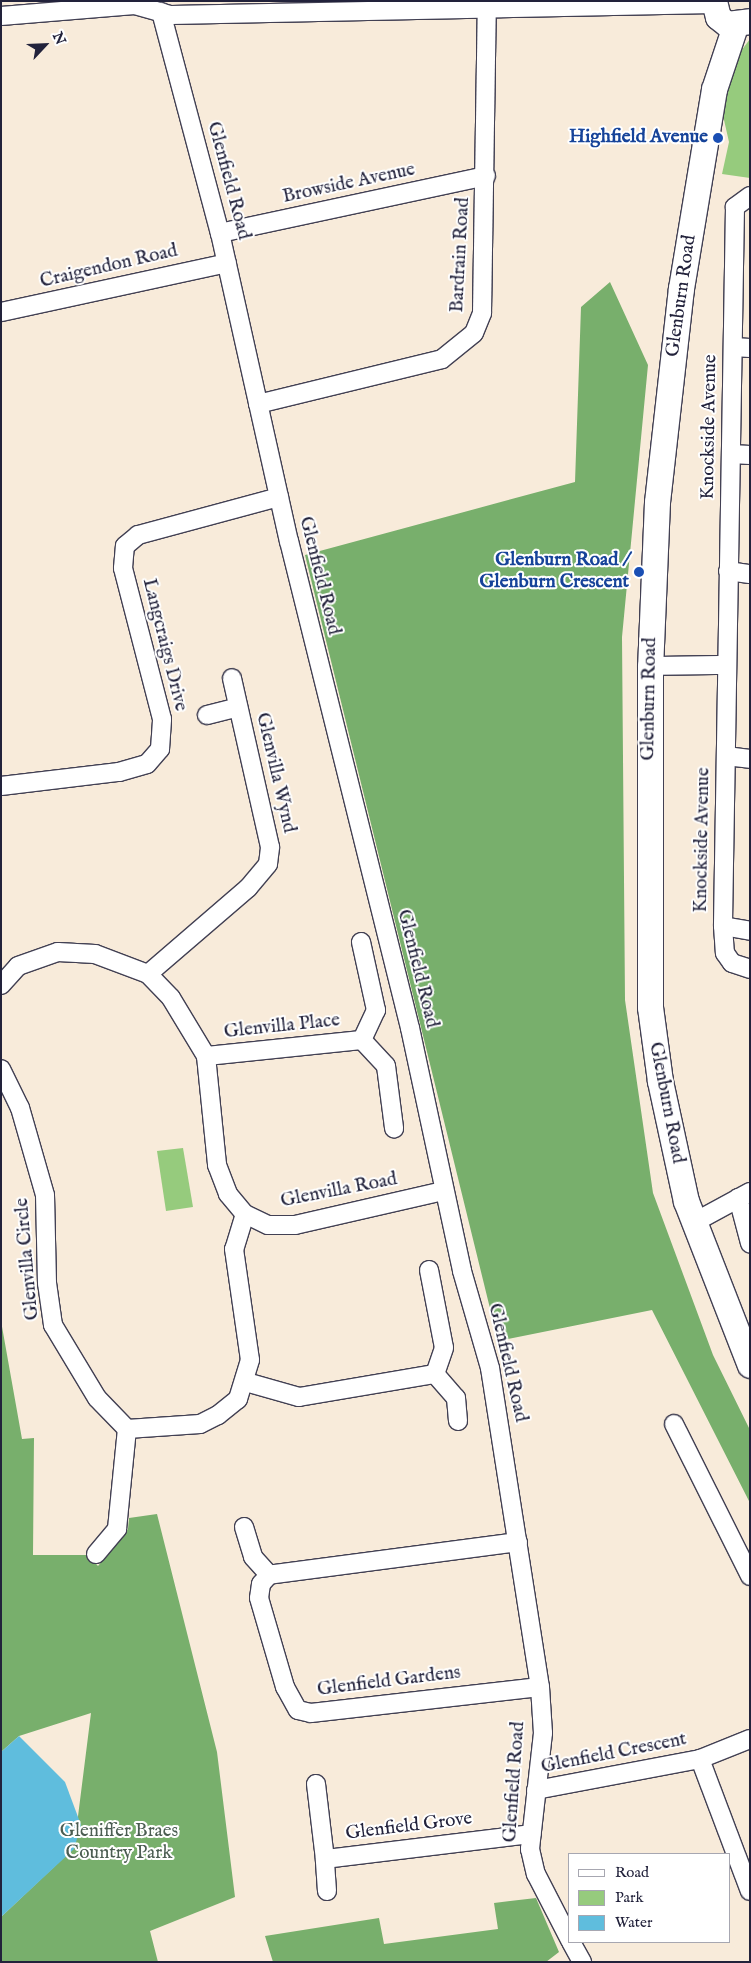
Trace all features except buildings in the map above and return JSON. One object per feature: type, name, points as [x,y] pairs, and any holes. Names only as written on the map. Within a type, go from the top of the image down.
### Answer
[{"type":"street","points":[[1,16],[135,3],[161,12],[714,3],[718,17],[742,24]]},
{"type":"street","name":"Bardrain Road","points":[[258,404],[442,359],[458,350],[474,333],[482,313],[488,8]]},
{"type":"street","name":"Glenfield Road","points":[[161,12],[220,234],[279,497],[410,1028],[443,1191],[490,1368],[540,1687],[543,1733],[531,1834],[536,1874],[568,1937]]},
{"type":"street","name":"Glenburn Road","points":[[742,24],[714,89],[681,288],[657,502],[650,666],[650,1007],[669,1127],[693,1222],[750,1365]]},
{"type":"street","name":"Browside Avenue","points":[[220,234],[486,176]]},
{"type":"street","name":"Knockside Avenue","points":[[750,196],[735,207],[741,347],[731,454],[723,926],[725,953],[732,962],[750,969]]},
{"type":"street","name":"Craigendon Road","points":[[1,312],[227,263]]},
{"type":"street","points":[[731,454],[750,455]]},
{"type":"street","name":"Langcraigs Drive","points":[[1,786],[119,772],[147,764],[160,749],[162,719],[123,568],[126,546],[138,535],[279,497]]},
{"type":"street","points":[[728,571],[750,574]]},
{"type":"street","points":[[650,666],[726,666]]},
{"type":"street","name":"Glenvilla Wynd","points":[[148,974],[248,888],[268,864],[270,847],[232,678]]},
{"type":"street","name":"Glenvilla Wynd","points":[[206,715],[238,707]]},
{"type":"street","points":[[726,756],[750,760]]},
{"type":"street","name":"Knockside Avenue","points":[[723,926],[750,931]]},
{"type":"street","name":"Glenvilla Place","points":[[361,942],[376,1010],[362,1040]]},
{"type":"street","points":[[1,985],[18,966],[58,952],[95,954],[148,974],[171,998],[206,1056],[217,1165],[228,1194],[245,1214],[234,1248],[248,1340],[246,1382],[238,1399],[200,1424],[127,1429],[117,1529],[96,1554]]},
{"type":"street","name":"Glenvilla Place","points":[[206,1056],[362,1040]]},
{"type":"street","name":"Glenvilla Place","points":[[362,1040],[386,1066],[394,1128]]},
{"type":"street","name":"Glenvilla Circle","points":[[1,1069],[20,1108],[45,1195],[47,1283],[53,1325],[96,1398],[127,1429]]},
{"type":"street","name":"Glenvilla Road","points":[[245,1214],[268,1225],[295,1225],[443,1191]]},
{"type":"street","points":[[693,1222],[744,1195],[750,1243]]},
{"type":"street","points":[[429,1270],[444,1348],[434,1374]]},
{"type":"street","points":[[246,1382],[299,1397],[434,1374]]},
{"type":"street","points":[[434,1374],[456,1398],[458,1421]]},
{"type":"street","points":[[674,1424],[750,1576]]},
{"type":"street","points":[[244,1527],[253,1557],[269,1575],[518,1542]]},
{"type":"street","name":"Glenfield Gardens","points":[[269,1575],[261,1584],[259,1598],[285,1687],[298,1710],[311,1714],[540,1687]]},
{"type":"street","name":"Glenfield Crescent","points":[[536,1790],[700,1759],[750,1739]]},
{"type":"street","name":"Glenfield Crescent","points":[[700,1759],[750,1891]]},
{"type":"street","points":[[316,1784],[325,1859]]},
{"type":"street","name":"Glenfield Grove","points":[[327,1891],[325,1859],[531,1834]]},
{"type":"street","name":"Glenfield Road","points":[[571,1943],[582,1962]]},
{"type":"green space","points":[[750,39],[750,178],[722,174],[729,142],[719,98],[729,67]]},
{"type":"green space","points":[[610,282],[648,365],[622,637],[625,1000],[653,1193],[713,1355],[750,1430],[750,1503],[652,1310],[498,1341],[305,555],[575,482],[581,307]]},
{"type":"green space","points":[[183,1148],[193,1207],[166,1211],[157,1151]]},
{"type":"green space","name":"Gleniffer Braes Country Park","points":[[1,1321],[22,1439],[34,1438],[33,1555],[88,1555],[98,1566],[128,1529],[129,1518],[157,1514],[217,1752],[235,1897],[150,1931],[158,1962],[1,1962],[1,1917],[74,1848],[91,1713],[19,1736],[1,1752]]},
{"type":"green space","points":[[536,1898],[559,1952],[546,1962],[273,1962],[265,1936],[379,1918],[384,1944],[498,1929],[494,1903]]},
{"type":"water","points":[[19,1736],[65,1782],[81,1825],[74,1849],[1,1917],[1,1752]]},
{"type":"place","name":"Highfield Avenue","points":[[718,138]]},
{"type":"place","name":"Glenburn Road / Glenburn Crescent","points":[[639,572]]}]
